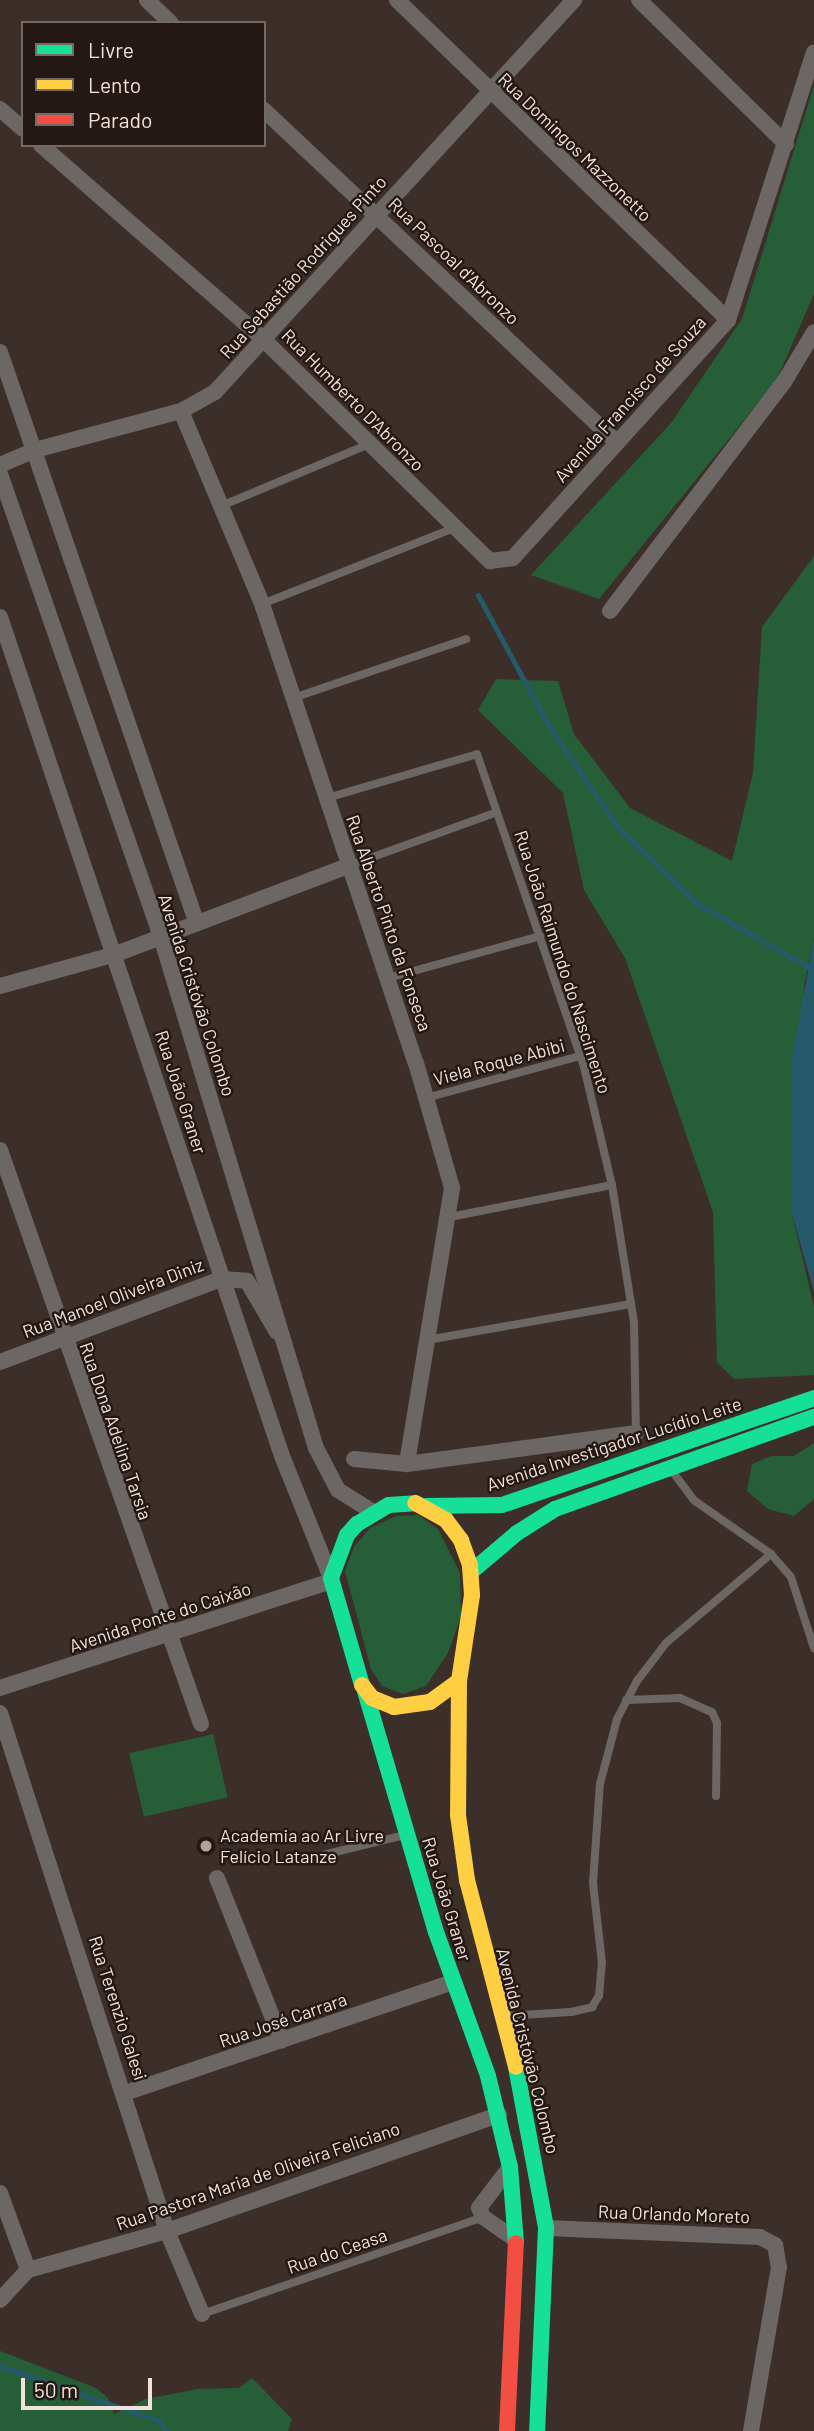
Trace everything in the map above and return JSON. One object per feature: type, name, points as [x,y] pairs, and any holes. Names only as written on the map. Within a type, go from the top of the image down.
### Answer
[{"type":"main road","name":"Avenida Investigador Lucídio Leite","points":[[422,1506],[502,1505],[813,1398]]},
{"type":"main road","points":[[471,1572],[517,1533],[555,1509],[814,1417]]},
{"type":"main road","points":[[389,1505],[422,1506],[454,1529],[467,1552],[471,1572],[472,1595],[459,1681],[430,1702],[410,1708],[382,1704],[365,1691],[331,1579],[347,1535],[373,1512],[389,1505]]},
{"type":"main road","name":"Avenida Cristóvão Colombo","points":[[459,1681],[458,1815],[467,1880],[520,2082],[547,2228],[537,2431]]},
{"type":"main road","name":"Rua João Graner","points":[[365,1691],[452,1982],[499,2115]]},
{"type":"main road","points":[[499,2115],[510,2167],[516,2240],[507,2431]]},
{"type":"street","points":[[146,0],[169,21]]},
{"type":"street","name":"Rua Domingos Mazzonetto","points":[[397,0],[490,93],[729,320]]},
{"type":"street","name":"Rua Sebastião Rodrigues Pinto","points":[[0,465],[35,450],[181,411],[215,393],[574,0]]},
{"type":"street","points":[[639,0],[786,144]]},
{"type":"street","name":"Avenida Francisco de Souza","points":[[513,558],[729,320],[814,52]]},
{"type":"street","points":[[0,109],[21,127]]},
{"type":"street","name":"Rua Pascoal d'Abronzo","points":[[266,112],[616,442]]},
{"type":"street","name":"Rua Humberto D'Abronzo","points":[[43,147],[263,339],[490,561],[513,558]]},
{"type":"street","points":[[610,611],[784,382],[814,332]]},
{"type":"street","name":"Avenida Cristóvão Colombo","points":[[0,352],[196,921]]},
{"type":"street","name":"Rua Alberto Pinto da Fonseca","points":[[181,411],[262,604],[348,866],[388,978],[452,1188],[450,1217],[424,1341],[407,1464]]},
{"type":"street","name":"Avenida Cristóvão Colombo","points":[[0,474],[161,937],[327,1472],[338,1490],[373,1512]]},
{"type":"street","name":"Rua João Graner","points":[[0,617],[116,954],[221,1279],[282,1456],[331,1579]]},
{"type":"street","points":[[0,986],[116,954],[196,921],[348,866]]},
{"type":"street","name":"Rua Dona Adelina Tarsia","points":[[0,1150],[167,1637],[201,1724]]},
{"type":"street","name":"Rua Manoel Oliveira Diniz","points":[[0,1362],[62,1336],[221,1279],[247,1281],[287,1348]]},
{"type":"street","points":[[354,1459],[407,1464],[636,1433]]},
{"type":"street","name":"Avenida Ponte do Caixão","points":[[0,1688],[167,1637],[331,1579]]},
{"type":"street","name":"Rua Terenzio Galesi","points":[[0,1713],[125,2093],[167,2231],[202,2314]]},
{"type":"street","points":[[217,1878],[282,2041]]},
{"type":"street","name":"Rua José Carrara","points":[[125,2093],[452,1982]]},
{"type":"street","name":"Rua Pastora Maria de Oliveira Feliciano","points":[[28,2270],[167,2231],[499,2115]]},
{"type":"street","points":[[510,2167],[479,2208],[483,2217],[516,2240]]},
{"type":"street","points":[[0,2193],[28,2270],[0,2300]]},
{"type":"street","name":"Rua Orlando Moreto","points":[[547,2228],[760,2237],[775,2245],[779,2267],[751,2431]]},
{"type":"lane","points":[[221,506],[369,444]]},
{"type":"lane","points":[[262,604],[454,528]]},
{"type":"lane","points":[[293,698],[466,639]]},
{"type":"lane","name":"Rua João Raimundo do Nascimento","points":[[327,798],[477,754],[580,1056],[612,1185],[631,1304],[636,1433]]},
{"type":"lane","points":[[348,866],[497,812]]},
{"type":"lane","points":[[388,978],[540,936]]},
{"type":"lane","name":"Viela Roque Abibi","points":[[426,1098],[580,1056]]},
{"type":"lane","points":[[450,1217],[612,1185]]},
{"type":"lane","points":[[424,1341],[631,1304]]},
{"type":"lane","points":[[670,1469],[695,1501],[772,1554],[791,1577],[814,1648]]},
{"type":"lane","points":[[502,2017],[571,2012],[592,2007],[598,1996],[602,1963],[593,1883],[600,1776],[626,1700],[666,1643],[772,1554]]},
{"type":"lane","points":[[626,1700],[680,1698],[712,1712],[718,1723],[716,1796]]},
{"type":"lane","points":[[307,1859],[408,1835]]},
{"type":"lane","name":"Rua do Ceasa","points":[[202,2314],[483,2217]]},
{"type":"green space","points":[[814,85],[814,294],[776,381],[599,599],[531,575],[671,423],[742,319]]},
{"type":"green space","points":[[814,556],[814,938],[804,986],[792,1214],[814,1307],[814,1375],[734,1379],[717,1362],[713,1212],[625,958],[584,890],[563,793],[478,710],[496,679],[558,681],[574,734],[630,808],[732,861],[753,773],[762,627]]},
{"type":"green space","points":[[814,1443],[814,1499],[794,1516],[768,1509],[747,1491],[752,1464],[771,1456],[794,1456]]},
{"type":"green space","points":[[418,1515],[438,1529],[460,1573],[461,1616],[448,1653],[426,1686],[403,1694],[382,1686],[371,1669],[345,1571],[354,1547],[370,1528],[396,1516]]},
{"type":"green space","points":[[213,1734],[228,1797],[144,1817],[129,1753]]},
{"type":"green space","points":[[0,2351],[96,2388],[107,2397],[114,2414],[146,2399],[198,2389],[239,2388],[252,2378],[292,2419],[288,2431],[0,2431]]},
{"type":"water","points":[[814,938],[814,1292],[792,1214],[791,1063]]},
{"type":"waterway","points":[[478,595],[547,723],[619,829],[698,904],[814,970]]},
{"type":"waterway","points":[[0,2366],[159,2421],[166,2431]]},
{"type":"traffic: fast","points":[[426,1506],[502,1505],[814,1398]]},
{"type":"traffic: fast","points":[[471,1572],[517,1533],[555,1509],[814,1417]]},
{"type":"traffic: fast","points":[[362,1685],[331,1578],[347,1535],[357,1524],[389,1505],[415,1503]]},
{"type":"traffic: fast","points":[[365,1691],[436,1932],[488,2076],[510,2167],[516,2243]]},
{"type":"traffic: fast","points":[[516,2067],[546,2228],[537,2431]]},
{"type":"traffic: slow","points":[[362,1685],[372,1698],[394,1707],[430,1702],[459,1681],[472,1595],[470,1565],[461,1540],[446,1520],[415,1503]]},
{"type":"traffic: slow","points":[[459,1681],[458,1815],[467,1880],[516,2067]]},
{"type":"traffic: jam","points":[[507,2431],[516,2243]]},
{"type":"place","name":"Academia ao Ar Livre Felício Latanze","points":[[206,1846]]}]
